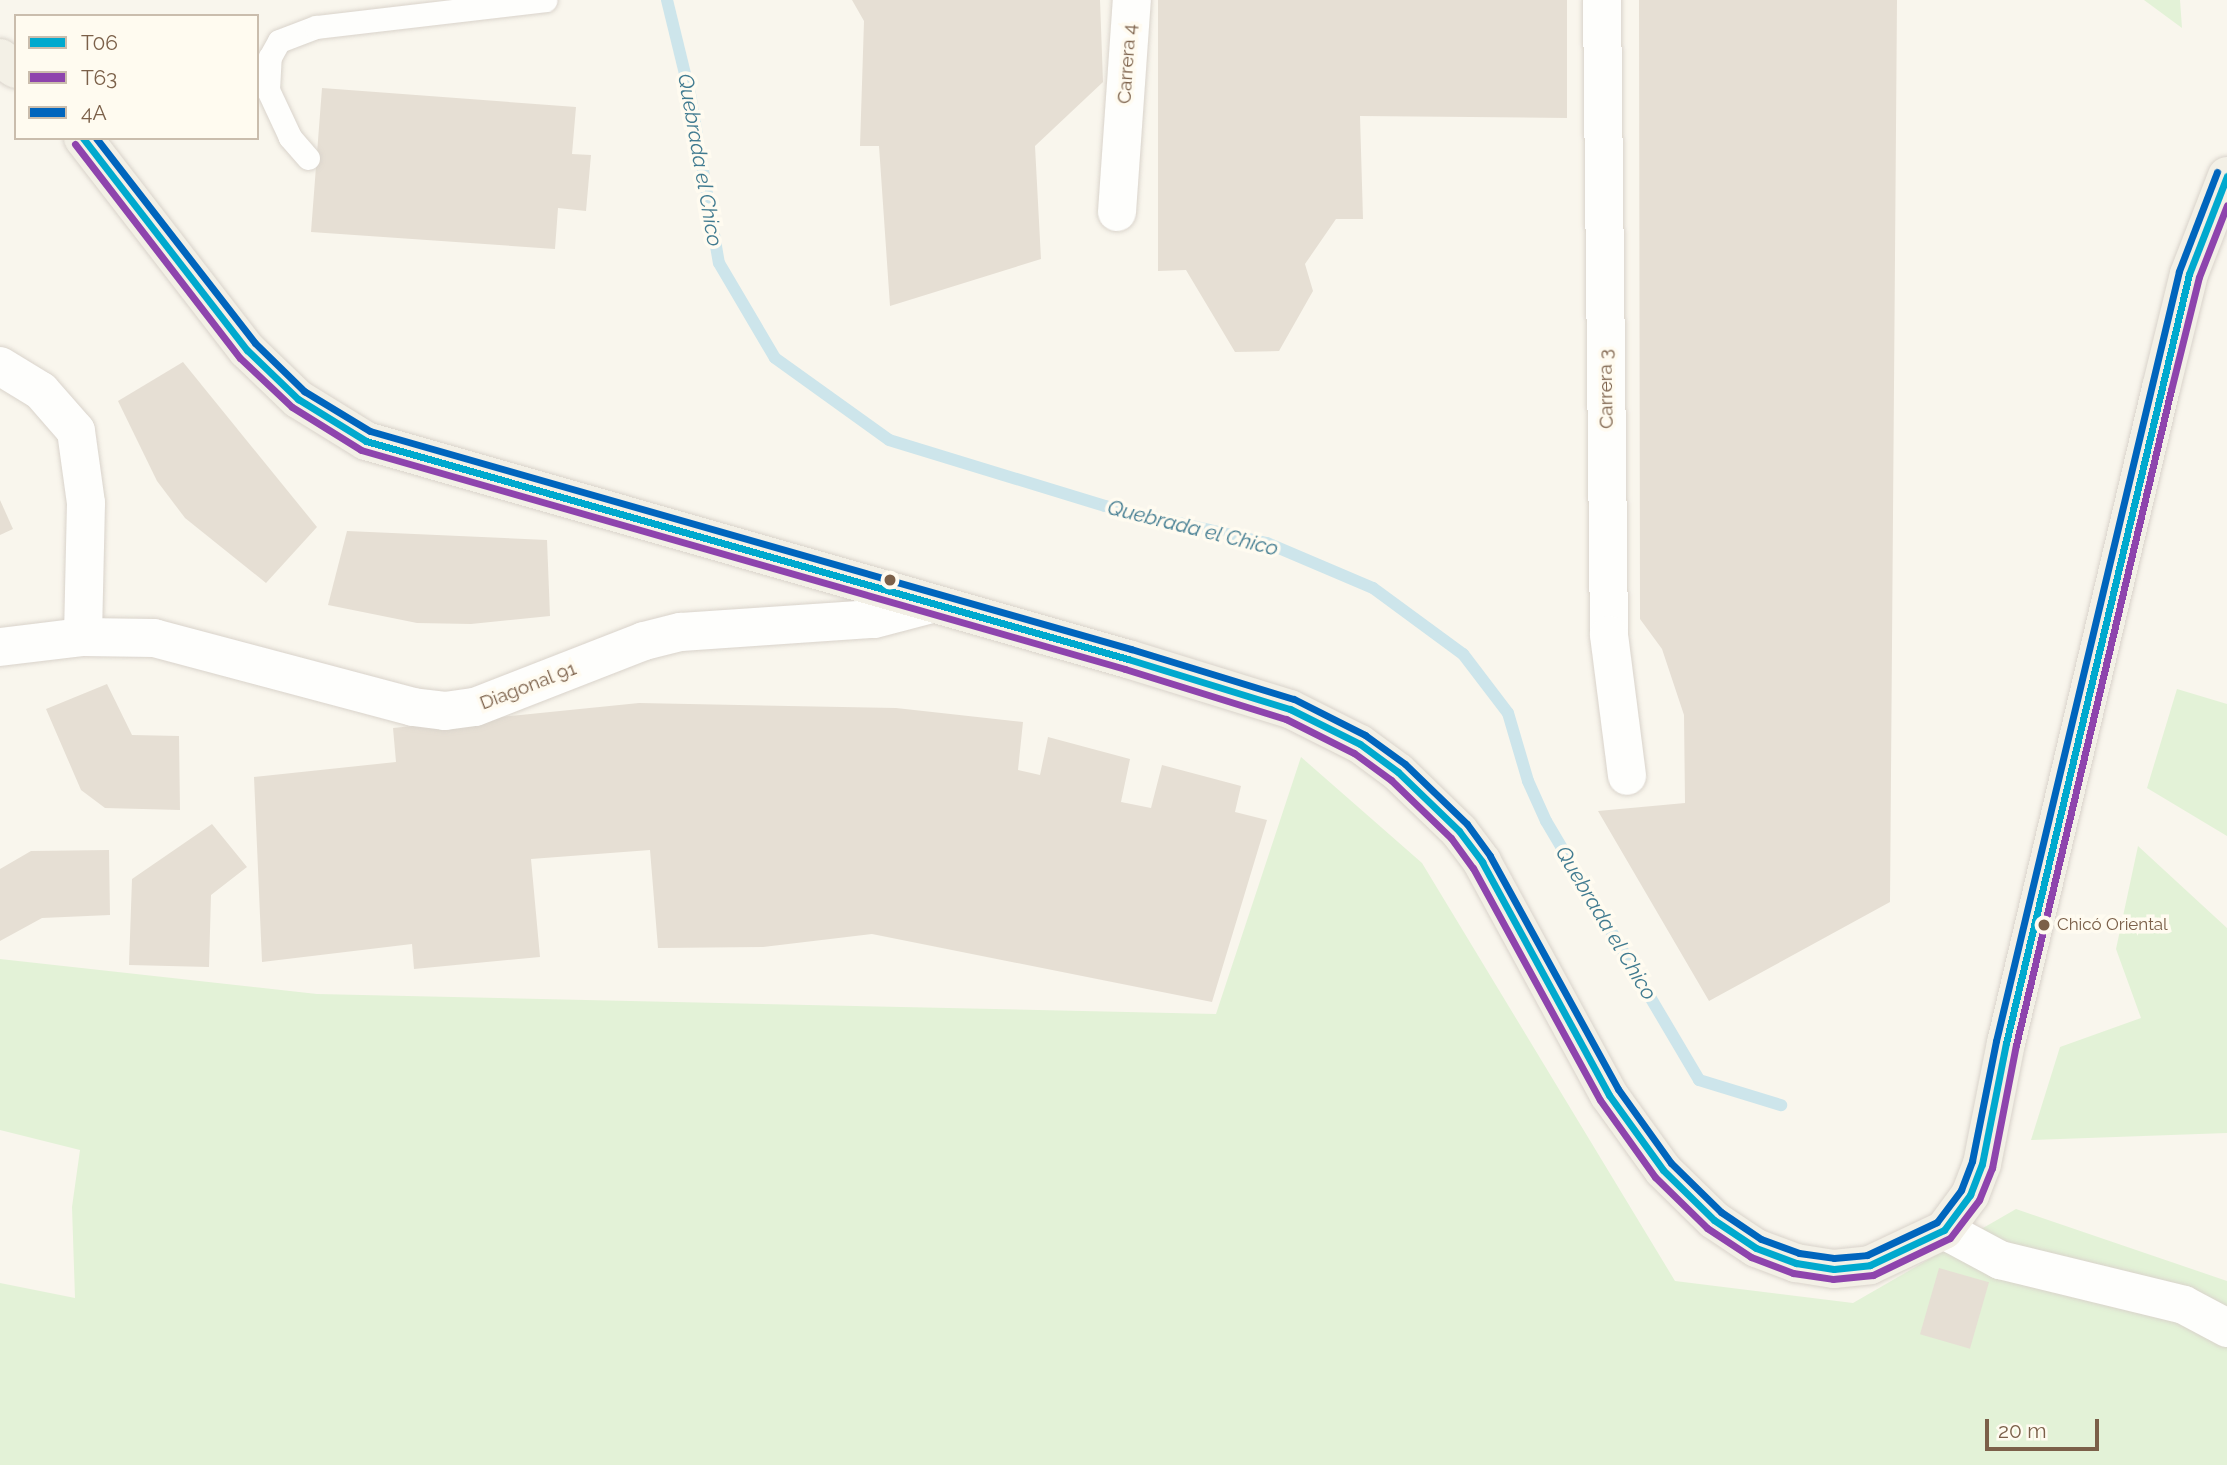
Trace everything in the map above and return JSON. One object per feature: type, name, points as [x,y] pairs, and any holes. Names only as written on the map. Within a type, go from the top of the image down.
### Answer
[{"type":"main road","points":[[85,140],[247,350],[298,399],[345,430],[392,450],[931,604],[1290,709],[1329,724],[1398,772],[1459,831],[1496,881],[1609,1095],[1663,1170],[1714,1220],[1756,1248],[1796,1263],[1834,1269],[1870,1265],[1944,1230],[1970,1195],[1982,1164],[2006,1043],[2189,274],[2227,176]]},
{"type":"street","name":"Carrera 4","points":[[1117,212],[1132,0]]},
{"type":"street","name":"Carrera 3","points":[[1602,0],[1609,635],[1627,776]]},
{"type":"street","points":[[0,366],[41,391],[76,431],[86,503],[83,637]]},
{"type":"street","name":"Diagonal 91","points":[[0,647],[83,637],[180,643],[413,707],[444,711],[475,707],[644,641],[681,632],[874,620],[931,604]]},
{"type":"street","points":[[1944,1230],[2000,1260],[2184,1305],[2227,1328]]},
{"type":"lane","points":[[308,158],[290,137],[268,90],[270,57],[279,41],[316,27],[545,0]]},
{"type":"green space","points":[[2144,0],[2180,0],[2182,28]]},
{"type":"green space","points":[[2177,689],[2227,704],[2227,836],[2147,788]]},
{"type":"green space","points":[[1301,757],[1422,863],[1675,1281],[1853,1303],[2016,1209],[2227,1281],[2227,1465],[0,1465],[0,1283],[75,1298],[72,1207],[80,1150],[0,1130],[0,959],[317,994],[1216,1014]]},
{"type":"green space","points":[[2138,846],[2227,928],[2227,1133],[2031,1140],[2060,1047],[2141,1018],[2116,949]]},
{"type":"building","points":[[852,0],[1100,0],[1103,82],[1035,146],[1041,259],[890,306],[879,146],[860,146],[864,21]]},
{"type":"building","points":[[1158,0],[1567,0],[1567,118],[1360,116],[1363,219],[1336,219],[1305,264],[1313,291],[1279,351],[1235,352],[1186,270],[1158,271]]},
{"type":"building","points":[[1639,0],[1897,0],[1890,902],[1709,1001],[1598,811],[1685,803],[1684,715],[1662,649],[1640,619]]},
{"type":"building","points":[[322,88],[576,107],[572,154],[591,155],[586,211],[558,208],[555,249],[311,232]]},
{"type":"building","points":[[183,362],[317,527],[266,583],[185,518],[157,481],[118,401]]},
{"type":"building","points":[[0,500],[13,529],[0,535]]},
{"type":"building","points":[[347,531],[547,540],[550,616],[471,624],[417,623],[328,605]]},
{"type":"building","points":[[107,684],[132,735],[179,736],[180,810],[105,808],[81,790],[46,709]]},
{"type":"building","points":[[639,703],[896,708],[1023,722],[1018,770],[1040,775],[1048,737],[1130,759],[1121,802],[1151,808],[1162,765],[1241,786],[1235,812],[1267,820],[1212,1002],[872,934],[763,947],[658,948],[650,850],[531,859],[540,957],[414,969],[412,944],[262,962],[254,777],[396,762],[393,728]]},
{"type":"building","points":[[212,824],[247,867],[211,895],[209,967],[129,965],[132,879]]},
{"type":"building","points":[[109,850],[110,915],[42,918],[0,941],[0,869],[31,851]]},
{"type":"building","points":[[1939,1268],[1989,1282],[1970,1349],[1920,1334]]},
{"type":"waterway","name":"Quebrada el Chico","points":[[667,0],[690,94],[719,263],[775,358],[889,440],[1105,506],[1267,543],[1373,588],[1463,654],[1508,713],[1528,781],[1546,821],[1699,1080],[1781,1105]]},
{"type":"transit line","name":"T06","points":[[85,140],[247,350],[298,399],[366,441],[1128,659],[1290,709],[1360,744],[1398,772],[1459,831],[1482,862],[1609,1095],[1663,1170],[1714,1220],[1756,1248],[1796,1263],[1834,1269],[1870,1265],[1944,1230],[1970,1195],[1982,1164],[2006,1043],[2189,274],[2227,176]]},
{"type":"transit line","name":"4A","points":[[98,140],[255,343],[304,391],[370,431],[1131,649],[1294,699],[1365,735],[1405,764],[1467,824],[1490,856],[1618,1089],[1671,1163],[1721,1212],[1761,1239],[1799,1253],[1834,1258],[1867,1255],[1937,1222],[1961,1190],[1972,1161],[1996,1041],[2179,271],[2217,172]]},
{"type":"transit line","name":"T63","points":[[75,144],[240,358],[292,407],[361,450],[1125,669],[1286,719],[1354,753],[1391,780],[1451,838],[1473,868],[1600,1100],[1655,1177],[1707,1228],[1751,1257],[1793,1273],[1833,1279],[1873,1275],[1950,1238],[1979,1200],[1992,1168],[2016,1045],[2171,390],[2199,277],[2227,205]]},
{"type":"place","name":"Chicó Oriental","points":[[2044,925]]}]
